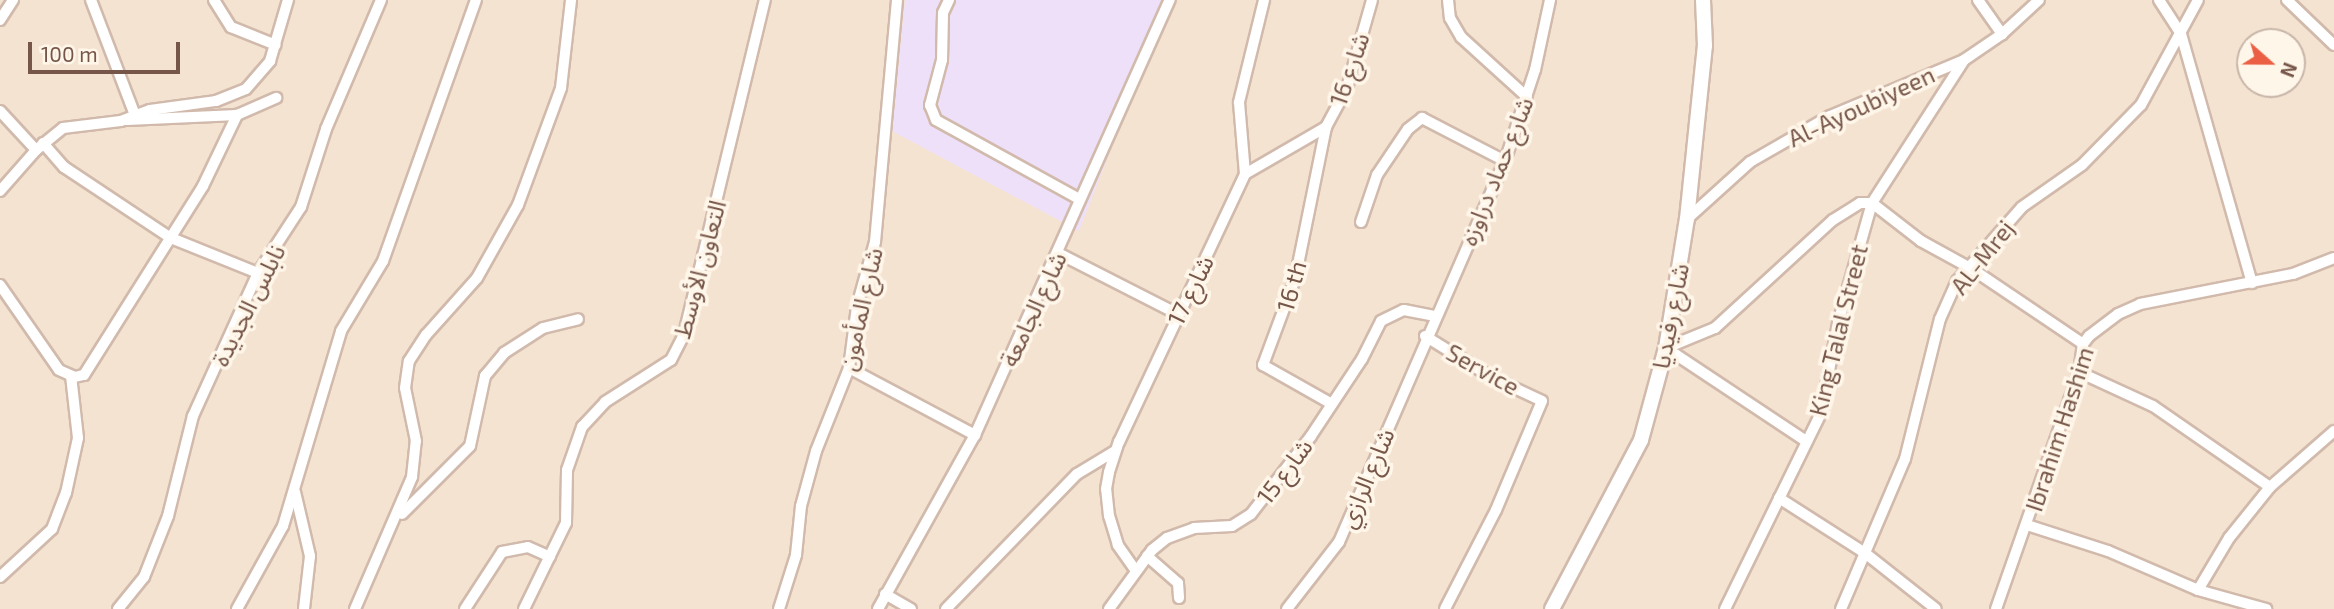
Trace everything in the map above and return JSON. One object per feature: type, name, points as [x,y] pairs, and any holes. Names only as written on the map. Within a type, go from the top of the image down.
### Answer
[{"type":"main road","name":"شارع رفيديا","points":[[1552,609],[1641,440],[1666,348],[1687,219],[1705,46],[1703,0]]},
{"type":"street","points":[[0,20],[13,0]]},
{"type":"street","points":[[91,0],[131,118]]},
{"type":"street","points":[[214,0],[231,27],[276,45]]},
{"type":"street","points":[[131,118],[239,92],[261,75],[276,45],[288,0]]},
{"type":"street","name":"نابلس الجديدة","points":[[118,609],[144,577],[168,516],[193,416],[258,273],[301,207],[326,129],[381,0]]},
{"type":"street","points":[[237,609],[283,526],[341,331],[383,261],[476,0]]},
{"type":"street","points":[[355,609],[412,477],[415,441],[405,383],[409,361],[477,278],[517,205],[561,88],[571,0]]},
{"type":"street","name":"التعاون الأوسط","points":[[524,609],[566,523],[568,470],[582,427],[605,402],[671,360],[684,334],[765,0]]},
{"type":"street","name":"شارع المأمون","points":[[779,609],[796,555],[801,506],[816,451],[849,368],[857,306],[881,210],[897,0]]},
{"type":"street","points":[[949,0],[943,13],[942,60],[930,106],[936,120],[1079,199]]},
{"type":"street","name":"شارع الجامعة","points":[[878,609],[975,435],[1060,254],[1079,199],[1170,0]]},
{"type":"street","points":[[1245,174],[1239,102],[1264,0]]},
{"type":"street","name":"شارع 16","points":[[1245,174],[1326,127],[1347,88],[1372,0]]},
{"type":"street","points":[[1448,0],[1450,18],[1461,37],[1527,97]]},
{"type":"street","name":"شارع حماد دراوزه","points":[[1426,336],[1505,161],[1527,97],[1550,0]]},
{"type":"street","points":[[1978,0],[2002,34]]},
{"type":"street","name":"Al-Ayoubiyeen","points":[[1687,219],[1751,162],[1818,122],[1964,60],[2002,34],[2039,0]]},
{"type":"street","points":[[2159,0],[2181,34],[2252,283]]},
{"type":"street","name":"AL-Mrej","points":[[1841,609],[1905,459],[1940,319],[1957,281],[1972,269],[2022,207],[2112,138],[2141,104],[2198,0]]},
{"type":"street","points":[[2287,0],[2334,45]]},
{"type":"street","name":"King Talal Street","points":[[1725,609],[1821,412],[1838,323],[1872,203],[1964,60]]},
{"type":"street","points":[[0,191],[39,147],[77,124],[131,118],[237,115],[276,98]]},
{"type":"street","points":[[0,111],[64,167],[172,238],[258,273]]},
{"type":"street","points":[[0,285],[55,366],[71,376],[84,375],[100,355],[172,238],[216,162],[237,115]]},
{"type":"street","points":[[1361,222],[1377,175],[1408,129],[1422,118],[1505,161]]},
{"type":"street","name":"16 th","points":[[1326,127],[1296,279],[1263,365],[1332,404]]},
{"type":"street","name":"شارع 17","points":[[1136,571],[1118,545],[1109,516],[1106,489],[1115,451],[1245,174]]},
{"type":"street","points":[[1666,348],[1715,328],[1833,220],[1860,203],[1872,203],[1921,240],[1972,269],[2083,344]]},
{"type":"street","points":[[1060,254],[1178,314]]},
{"type":"street","name":"Ibrahim Hashim","points":[[1996,609],[2079,372],[2083,344],[2108,320],[2140,304],[2293,274],[2334,258]]},
{"type":"street","name":"شارع 15","points":[[1109,609],[1159,543],[1185,530],[1225,527],[1245,519],[1332,404],[1386,316],[1404,310],[1436,316]]},
{"type":"street","points":[[402,514],[470,446],[485,376],[504,353],[543,328],[578,319]]},
{"type":"street","name":"Service","points":[[1426,336],[1491,377],[1542,401],[1496,510],[1445,609]]},
{"type":"street","name":"شارع الرازي","points":[[1287,609],[1339,542],[1426,336]]},
{"type":"street","points":[[1666,348],[1806,441]]},
{"type":"street","points":[[849,368],[975,435]]},
{"type":"street","points":[[2079,372],[2153,406],[2270,487]]},
{"type":"street","points":[[0,577],[52,529],[66,494],[78,438],[71,376]]},
{"type":"street","points":[[2198,590],[2229,538],[2270,487],[2334,431]]},
{"type":"street","points":[[946,609],[1077,474],[1115,451]]},
{"type":"street","points":[[295,491],[310,556],[304,609]]},
{"type":"street","points":[[1779,498],[1865,553],[1936,609]]},
{"type":"street","points":[[2027,525],[2108,551],[2198,590],[2266,609]]},
{"type":"street","points":[[465,609],[492,561],[502,552],[528,547],[550,557]]},
{"type":"street","points":[[1147,556],[1178,583],[1179,598]]},
{"type":"street","points":[[885,594],[911,609]]},
{"type":"shaded area","points":[[0,0],[2334,0],[2334,609],[0,609]]},
{"type":"shaded area","points":[[905,0],[1169,0],[1079,231],[892,131]]}]
